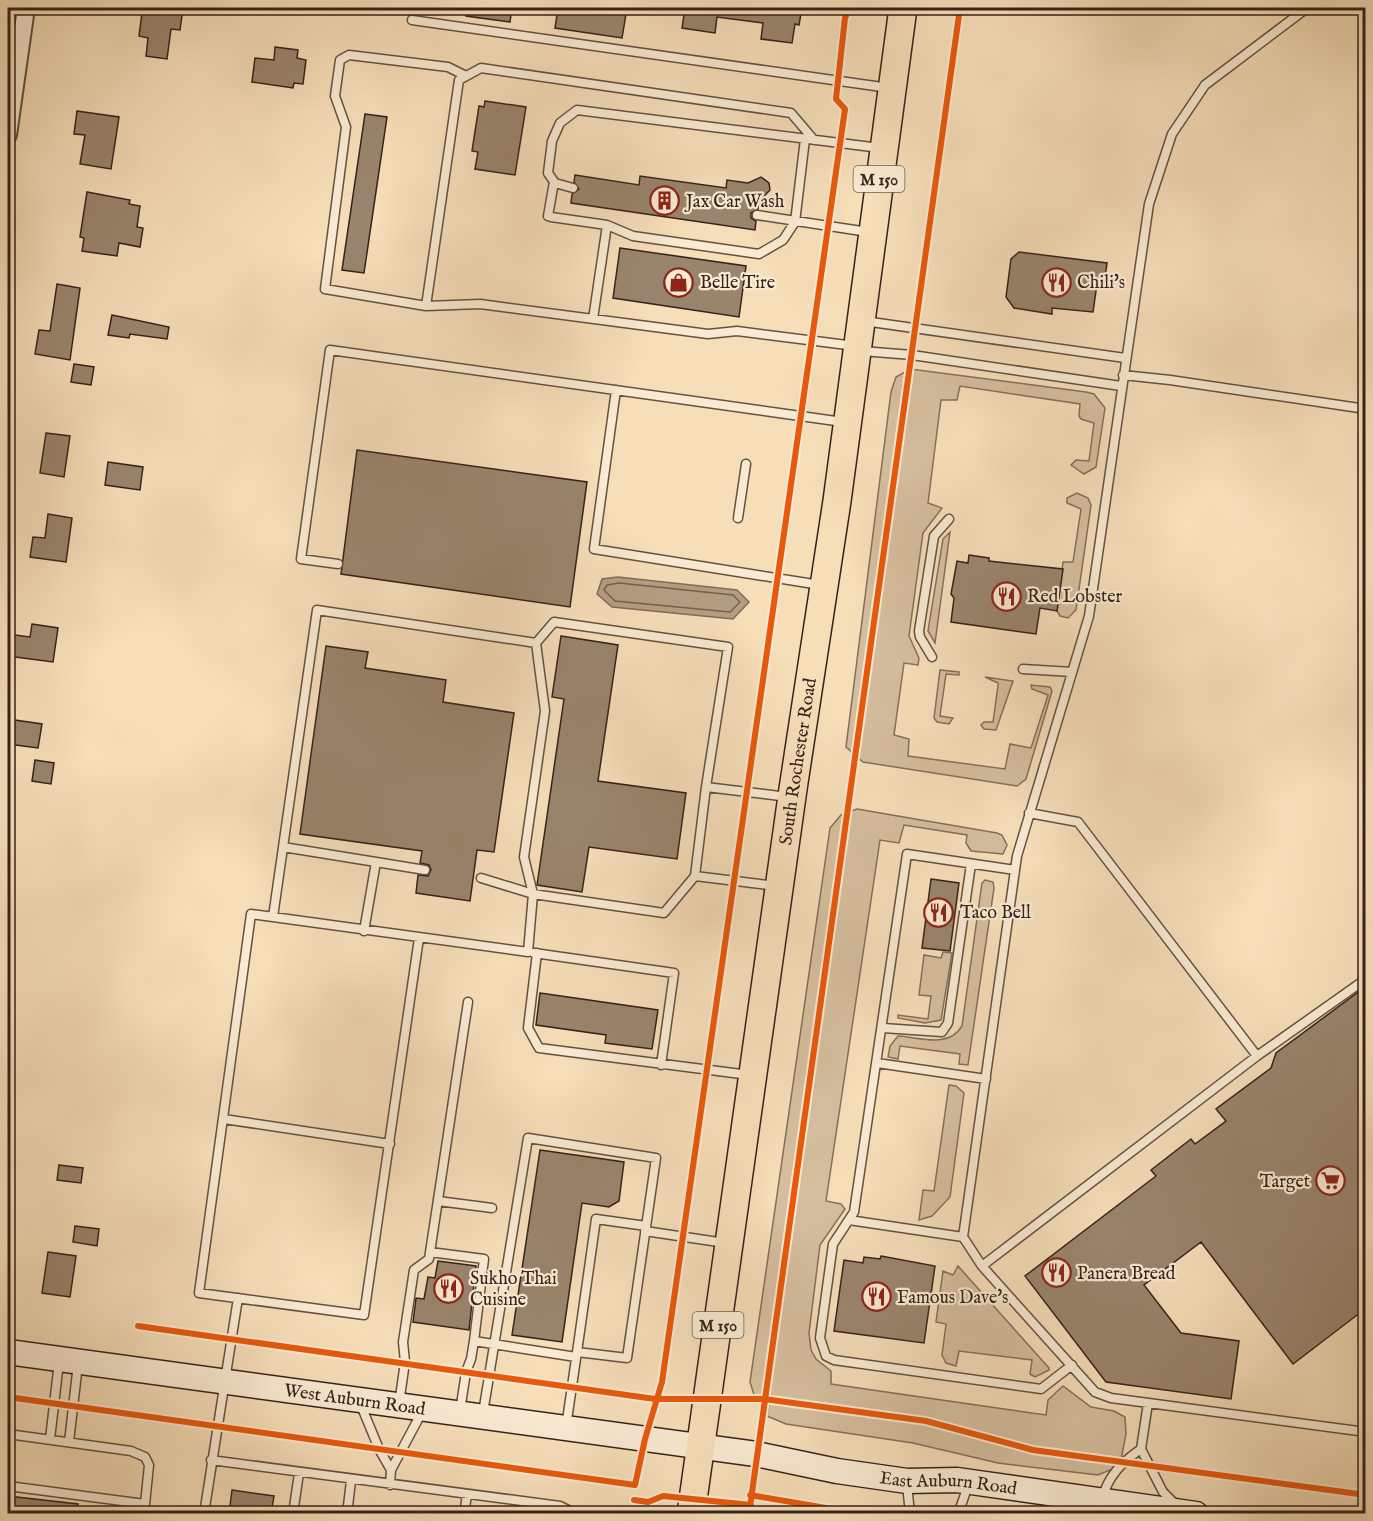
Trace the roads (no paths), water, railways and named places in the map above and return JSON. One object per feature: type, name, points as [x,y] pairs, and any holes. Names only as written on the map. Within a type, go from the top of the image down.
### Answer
[{"type":"main road","name":"South Rochester Road","points":[[691,1514],[847,422],[903,8]]},
{"type":"main road","name":"West Auburn Road","points":[[8,1352],[700,1447]]},
{"type":"main road","name":"East Auburn Road","points":[[700,1447],[756,1454],[837,1471],[907,1481],[969,1482],[1105,1507],[1187,1513]]},
{"type":"street","points":[[8,135],[26,8]]},
{"type":"lane","points":[[1307,8],[1205,85],[1172,134],[1149,204],[1089,616],[1029,813],[1015,870],[963,1237],[982,1266],[1095,1392],[1111,1398],[1365,1432]]},
{"type":"lane","points":[[412,20],[893,88]]},
{"type":"lane","points":[[466,76],[448,67],[349,55],[340,60],[335,96],[346,128],[325,289],[426,306],[480,304],[708,334],[737,331],[1125,358]]},
{"type":"lane","points":[[426,306],[459,80],[481,68],[791,113],[810,139],[795,222],[783,240],[759,254],[633,236],[607,225],[550,217],[554,182],[548,172],[552,141],[560,123],[577,110],[641,117],[810,139],[883,149]]},
{"type":"lane","points":[[554,182],[573,188]]},
{"type":"lane","points":[[758,214],[795,222],[872,233]]},
{"type":"lane","points":[[593,319],[607,225]]},
{"type":"lane","points":[[857,339],[912,355],[1121,386]]},
{"type":"lane","points":[[338,564],[300,559],[330,350],[847,422]]},
{"type":"lane","points":[[1123,375],[1365,409]]},
{"type":"lane","points":[[616,390],[594,549],[824,585]]},
{"type":"lane","points":[[738,518],[746,464]]},
{"type":"lane","points":[[932,657],[920,638],[919,631],[934,536],[949,519]]},
{"type":"lane","points":[[273,917],[317,610],[536,643]]},
{"type":"lane","points":[[480,878],[533,894],[664,913],[695,876],[706,787],[728,647],[554,622],[536,643],[545,711],[524,857],[533,894],[528,1028],[539,1048],[753,1075]]},
{"type":"lane","points":[[1023,669],[1072,672]]},
{"type":"lane","points":[[706,787],[792,797]]},
{"type":"lane","points":[[1029,813],[1078,822],[1257,1056]]},
{"type":"lane","points":[[283,847],[425,870]]},
{"type":"lane","points":[[1015,870],[907,854],[854,1212],[833,1244],[820,1338],[826,1356],[834,1360],[1041,1389],[1072,1365]]},
{"type":"lane","points":[[364,931],[376,862]]},
{"type":"lane","points":[[883,1028],[927,1033],[942,1032],[948,1023],[971,864]]},
{"type":"lane","points":[[695,876],[780,887]]},
{"type":"lane","points":[[419,938],[364,1315],[200,1293],[251,914],[674,973],[661,1065]]},
{"type":"lane","points":[[982,1266],[1257,1056],[1365,979]]},
{"type":"lane","points":[[399,1405],[405,1362],[403,1342],[414,1270],[429,1259],[468,1002]]},
{"type":"lane","points":[[877,1063],[986,1079]]},
{"type":"lane","points":[[224,1119],[390,1144]]},
{"type":"lane","points":[[471,1415],[494,1344],[528,1138],[656,1158],[627,1358],[577,1355],[494,1344],[474,1341]]},
{"type":"lane","points":[[438,1201],[492,1208]]},
{"type":"lane","points":[[566,1428],[596,1219],[729,1243]]},
{"type":"lane","points":[[849,1221],[963,1237]]},
{"type":"lane","points":[[430,1252],[484,1259],[474,1341],[466,1372],[471,1415]]},
{"type":"lane","points":[[204,1514],[223,1381],[238,1298]]},
{"type":"lane","points":[[50,1439],[69,1360]]},
{"type":"lane","points":[[69,1360],[69,1442]]},
{"type":"lane","points":[[359,1399],[379,1449],[391,1470]]},
{"type":"lane","points":[[1148,1403],[1141,1449],[1163,1492],[1187,1513]]},
{"type":"lane","points":[[390,1485],[391,1470],[424,1408]]},
{"type":"lane","points":[[8,1434],[131,1452],[145,1457],[148,1465],[145,1504],[149,1514]]},
{"type":"lane","points":[[1105,1507],[1106,1485],[1124,1461],[1141,1449]]},
{"type":"lane","points":[[212,1460],[560,1506],[576,1514]]},
{"type":"lane","points":[[293,1514],[299,1473]]},
{"type":"lane","points":[[347,1514],[351,1480]]},
{"type":"lane","points":[[907,1481],[910,1514]]},
{"type":"lane","points":[[958,1514],[969,1482]]},
{"type":"lane","points":[[8,1486],[145,1504]]},
{"type":"lane","points":[[464,1514],[467,1495]]},
{"type":"water","points":[[618,577],[737,590],[749,602],[733,619],[612,607],[597,594],[602,579]]},
{"type":"place","name":"Jax Car Wash","points":[[665,201]]},
{"type":"place","name":"Belle Tire","points":[[679,282]]},
{"type":"place","name":"Chili's","points":[[1056,282]]},
{"type":"place","name":"Red Lobster","points":[[1006,596]]},
{"type":"place","name":"Taco Bell","points":[[939,912]]},
{"type":"place","name":"Target","points":[[1331,1181]]},
{"type":"place","name":"Panera Bread","points":[[1056,1273]]},
{"type":"place","name":"Sukho Thai Cuisine","points":[[449,1288]]},
{"type":"place","name":"Famous Dave's","points":[[876,1297]]}]
